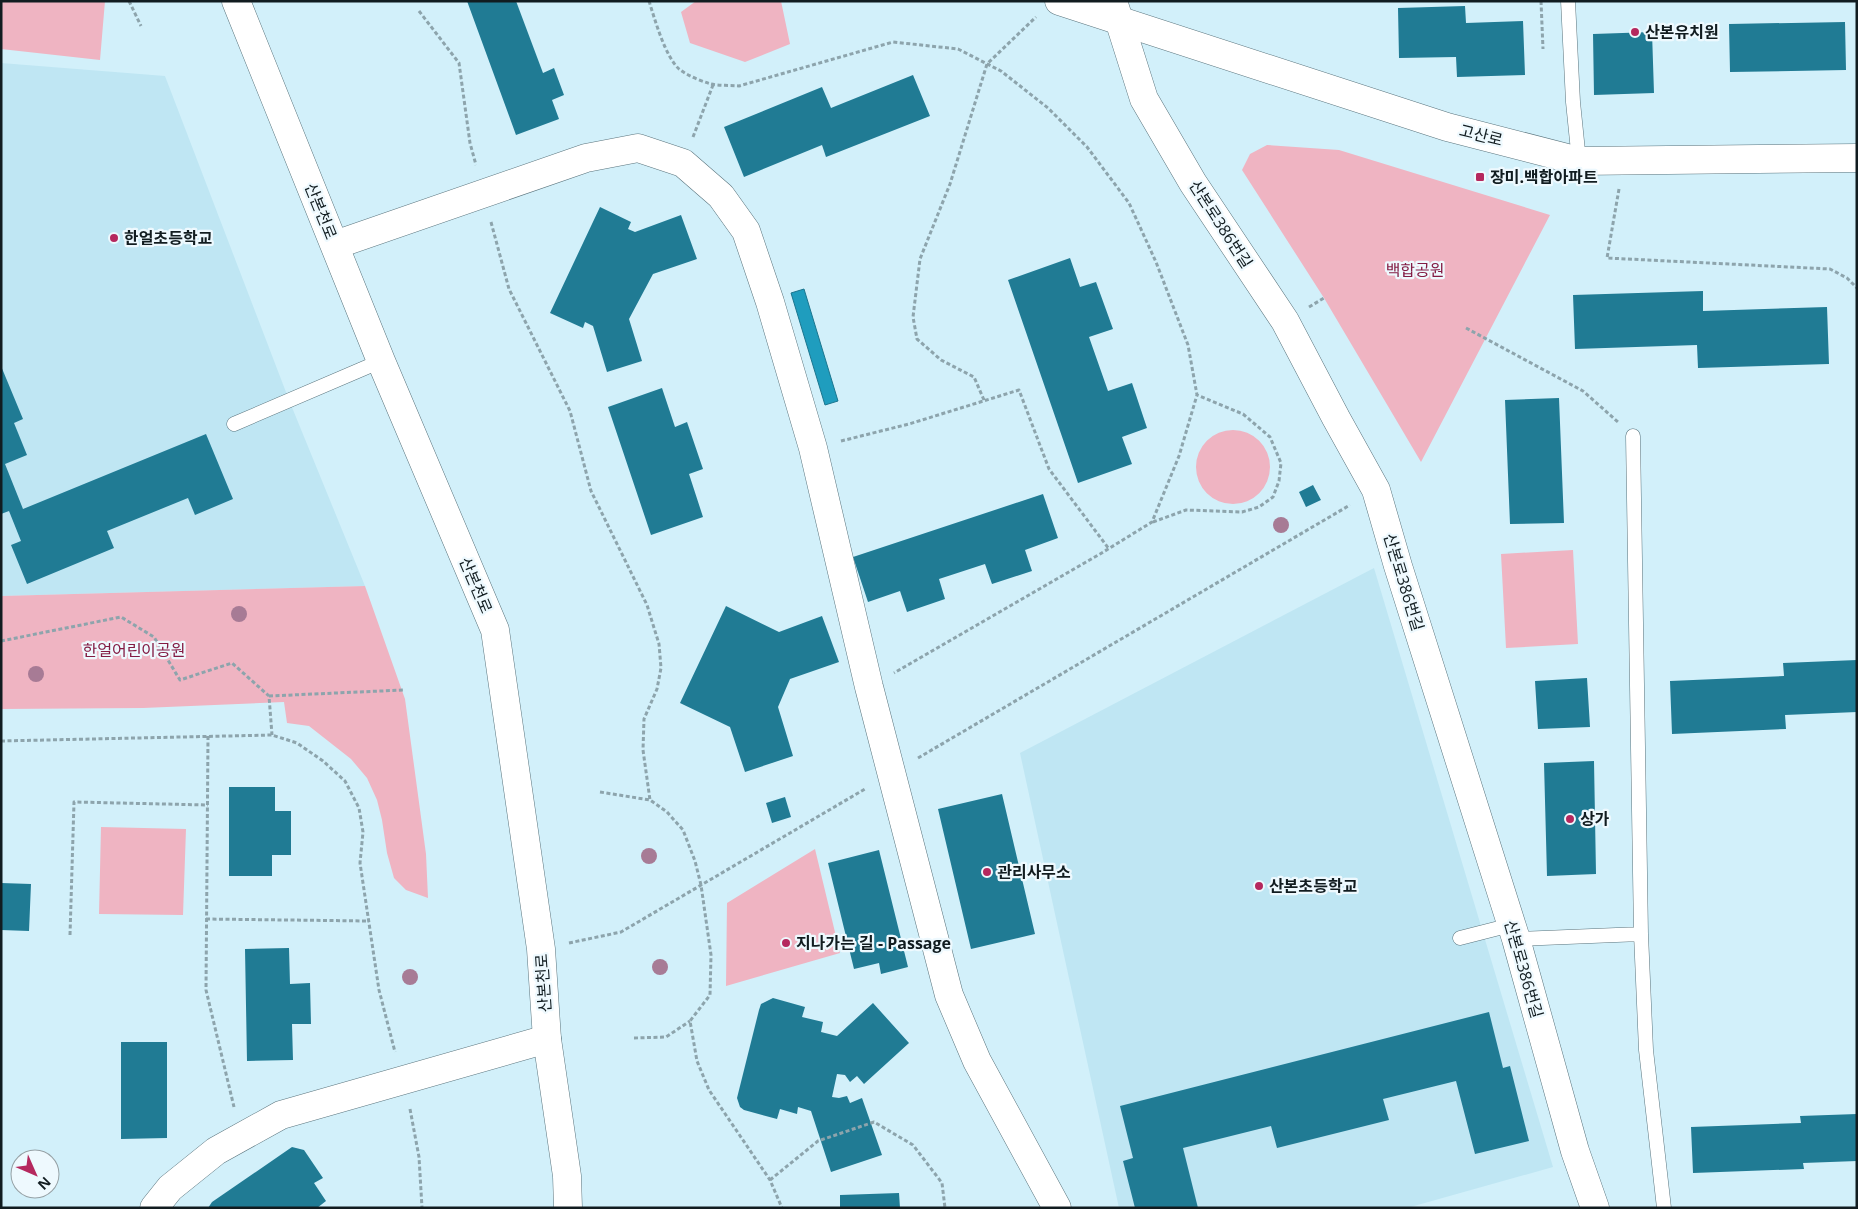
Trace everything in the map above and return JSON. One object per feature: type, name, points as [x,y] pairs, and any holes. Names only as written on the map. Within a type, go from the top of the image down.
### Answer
[{"type":"street","name":"산본천로","points":[[236,1],[381,361],[495,630],[541,949],[547,1039],[567,1176],[568,1208]]},
{"type":"street","points":[[1049,8],[1116,12]]},
{"type":"street","name":"고산로","points":[[1116,12],[1447,127],[1579,161],[1857,158]]},
{"type":"street","name":"산본로386번길","points":[[1116,12],[1144,98],[1193,182],[1285,321],[1376,490],[1398,566],[1514,932],[1576,1151],[1595,1208]]},
{"type":"street","points":[[335,245],[586,158],[638,148],[683,163],[721,196],[746,231],[770,302],[813,448],[869,687],[893,773],[949,995],[977,1061],[1057,1208]]},
{"type":"street","points":[[154,1208],[170,1188],[216,1151],[280,1115],[547,1039]]},
{"type":"lane","points":[[1568,1],[1573,102],[1579,161]]},
{"type":"lane","points":[[234,424],[381,361]]},
{"type":"lane","points":[[1633,436],[1641,934],[1646,1050],[1664,1208]]},
{"type":"lane","points":[[1460,938],[1514,932],[1641,934]]},
{"type":"path","points":[[129,1],[141,26]]},
{"type":"path","points":[[649,1],[667,50],[679,68],[694,78],[713,84],[738,86],[893,42],[958,49],[1001,71],[1048,108],[1087,147],[1129,203],[1156,262],[1188,345],[1197,395],[1180,456],[1152,522]]},
{"type":"path","points":[[1541,1],[1543,50]]},
{"type":"path","points":[[984,400],[974,377],[941,360],[917,339],[913,317],[920,259],[950,184],[987,64],[1049,8]]},
{"type":"path","points":[[419,11],[459,63],[470,143],[509,289],[570,411],[591,491],[646,605],[659,644],[659,675],[656,689],[644,718],[643,750],[650,800]]},
{"type":"path","points":[[683,163],[713,84]]},
{"type":"path","points":[[1624,161],[1607,258],[1830,269],[1847,278],[1857,288]]},
{"type":"path","points":[[1466,328],[1583,391],[1633,436]]},
{"type":"path","points":[[813,448],[909,424],[1020,390],[1049,469],[1109,548]]},
{"type":"path","points":[[869,687],[1152,522],[1186,510],[1242,512],[1259,507],[1273,497],[1279,481],[1281,463],[1270,437],[1243,414],[1197,395]]},
{"type":"path","points":[[541,949],[620,932],[1376,490]]},
{"type":"path","points":[[1,640],[121,617],[154,637],[180,680],[232,664],[269,696],[403,690]]},
{"type":"path","points":[[269,696],[272,735]]},
{"type":"path","points":[[1,741],[272,735],[297,742],[323,761],[345,781],[359,808],[362,832],[360,864],[379,990],[411,1115],[418,1157],[422,1208]]},
{"type":"path","points":[[208,736],[206,990],[241,1137]]},
{"type":"path","points":[[600,792],[650,800],[667,812],[683,830],[695,861],[701,885],[711,954],[710,995],[690,1021],[666,1037],[634,1038]]},
{"type":"path","points":[[70,934],[74,802],[208,805]]},
{"type":"path","points":[[206,919],[369,921]]},
{"type":"path","points":[[690,1021],[697,1061],[709,1090],[770,1180],[782,1208]]},
{"type":"path","points":[[770,1180],[818,1141],[874,1122],[913,1144],[942,1183],[945,1208]]},
{"type":"shaded area","name":"한얼초등학교","points":[[1,63],[165,76],[289,400],[365,586],[1,596]]},
{"type":"shaded area","name":"산본초등학교","points":[[1374,568],[1553,1167],[1407,1208],[1119,1208],[1020,753]]},
{"type":"green space","points":[[1,1],[105,1],[100,60],[1,49]]},
{"type":"green space","points":[[696,1],[781,1],[790,44],[745,62],[690,43],[681,12]]},
{"type":"green space","name":"백합공원","points":[[1267,145],[1339,150],[1550,215],[1421,462],[1324,298],[1242,170],[1250,154]]},
{"type":"green space","points":[[1233,430],[1247,433],[1259,441],[1267,453],[1270,467],[1267,481],[1259,493],[1247,501],[1233,504],[1219,501],[1207,493],[1199,481],[1196,467],[1199,453],[1207,441],[1219,433]]},
{"type":"green space","points":[[1573,550],[1578,644],[1506,648],[1501,554]]},
{"type":"green space","name":"한얼어린이공원","points":[[365,586],[405,699],[426,854],[428,898],[406,890],[394,878],[387,853],[377,800],[367,778],[351,759],[309,726],[287,723],[284,702],[143,708],[1,709],[1,596]]},
{"type":"green space","points":[[101,827],[186,829],[183,915],[99,914]]},
{"type":"green space","points":[[815,849],[840,953],[726,986],[727,903]]},
{"type":"water","points":[[804,289],[838,401],[825,405],[791,293]]},
{"type":"building","points":[[467,1],[516,1],[543,73],[554,68],[564,95],[552,100],[559,119],[516,135]]},
{"type":"building","points":[[1465,6],[1466,23],[1523,21],[1525,75],[1457,77],[1456,57],[1399,58],[1398,8]]},
{"type":"building","points":[[1845,22],[1846,70],[1730,72],[1729,24]]},
{"type":"building","points":[[1652,32],[1654,93],[1594,95],[1593,34]]},
{"type":"building","points":[[913,75],[930,116],[826,157],[822,145],[744,177],[724,127],[822,87],[831,108]]},
{"type":"building","points":[[600,207],[631,222],[628,229],[635,232],[681,215],[697,259],[653,274],[629,319],[642,361],[607,372],[593,326],[585,322],[583,328],[550,313]]},
{"type":"building","points":[[1070,258],[1080,287],[1096,282],[1113,329],[1089,337],[1108,391],[1132,383],[1147,428],[1122,437],[1132,464],[1078,483],[1008,280]]},
{"type":"building","points":[[1703,291],[1703,311],[1827,307],[1829,364],[1698,368],[1697,345],[1575,349],[1573,295]]},
{"type":"building","points":[[1,366],[23,419],[14,423],[27,455],[5,464],[23,509],[206,434],[233,499],[195,515],[188,498],[107,531],[114,548],[27,584],[11,545],[21,541],[9,511],[1,514]]},
{"type":"building","points":[[662,388],[675,427],[687,422],[703,469],[689,474],[703,517],[651,535],[608,407]]},
{"type":"building","points":[[1559,398],[1564,523],[1510,524],[1505,400]]},
{"type":"building","points":[[1313,485],[1321,500],[1306,507],[1299,492]]},
{"type":"building","points":[[1043,494],[1058,538],[1025,550],[1032,571],[992,584],[985,564],[939,579],[945,599],[907,612],[900,591],[868,602],[853,557]]},
{"type":"building","points":[[726,606],[779,632],[822,616],[839,662],[790,679],[778,707],[793,756],[745,772],[730,727],[680,703]]},
{"type":"building","points":[[1857,660],[1857,712],[1785,715],[1786,729],[1672,734],[1670,681],[1784,676],[1783,663]]},
{"type":"building","points":[[1587,678],[1590,727],[1538,729],[1535,681]]},
{"type":"building","name":"상가","points":[[1594,761],[1596,874],[1547,876],[1544,763]]},
{"type":"building","points":[[229,787],[275,787],[275,811],[291,811],[291,855],[272,855],[272,876],[229,876]]},
{"type":"building","name":"관리사무소","points":[[1002,794],[1035,934],[971,949],[938,809]]},
{"type":"building","points":[[785,797],[791,817],[772,823],[766,803]]},
{"type":"building","points":[[879,850],[908,967],[881,974],[879,963],[854,969],[828,863]]},
{"type":"building","points":[[1,883],[31,884],[29,931],[1,930]]},
{"type":"building","points":[[289,948],[290,984],[310,983],[311,1024],[292,1024],[293,1060],[247,1061],[245,949]]},
{"type":"building","points":[[773,998],[805,1007],[802,1017],[823,1022],[821,1032],[837,1036],[873,1003],[909,1043],[864,1084],[857,1076],[850,1082],[845,1075],[837,1074],[832,1097],[847,1096],[850,1103],[862,1098],[882,1155],[831,1172],[811,1111],[798,1107],[797,1114],[780,1109],[777,1119],[744,1110],[740,1107],[737,1098],[759,1010],[761,1004]]},
{"type":"building","points":[[1489,1012],[1503,1068],[1510,1066],[1529,1141],[1475,1154],[1456,1081],[1383,1099],[1389,1120],[1277,1148],[1271,1126],[1183,1148],[1198,1208],[1135,1208],[1123,1161],[1133,1158],[1120,1106]]},
{"type":"building","points":[[121,1042],[167,1042],[167,1138],[121,1139]]},
{"type":"building","points":[[1857,1114],[1857,1161],[1803,1163],[1804,1169],[1693,1173],[1691,1127],[1801,1123],[1800,1116]]},
{"type":"building","points":[[292,1147],[304,1150],[323,1178],[314,1183],[326,1201],[317,1208],[208,1208],[212,1202]]},
{"type":"building","points":[[899,1193],[900,1208],[840,1208],[840,1195]]},
{"type":"place","name":"산본유치원","points":[[1635,32]]},
{"type":"place","name":"장미.백합아파트","points":[[1480,177]]},
{"type":"place","name":"한얼초등학교","points":[[114,238]]},
{"type":"place","name":"상가","points":[[1570,819]]},
{"type":"place","name":"관리사무소","points":[[987,872]]},
{"type":"place","name":"산본초등학교","points":[[1259,886]]},
{"type":"place","name":"지나가는 길 - Passage","points":[[786,943]]}]
